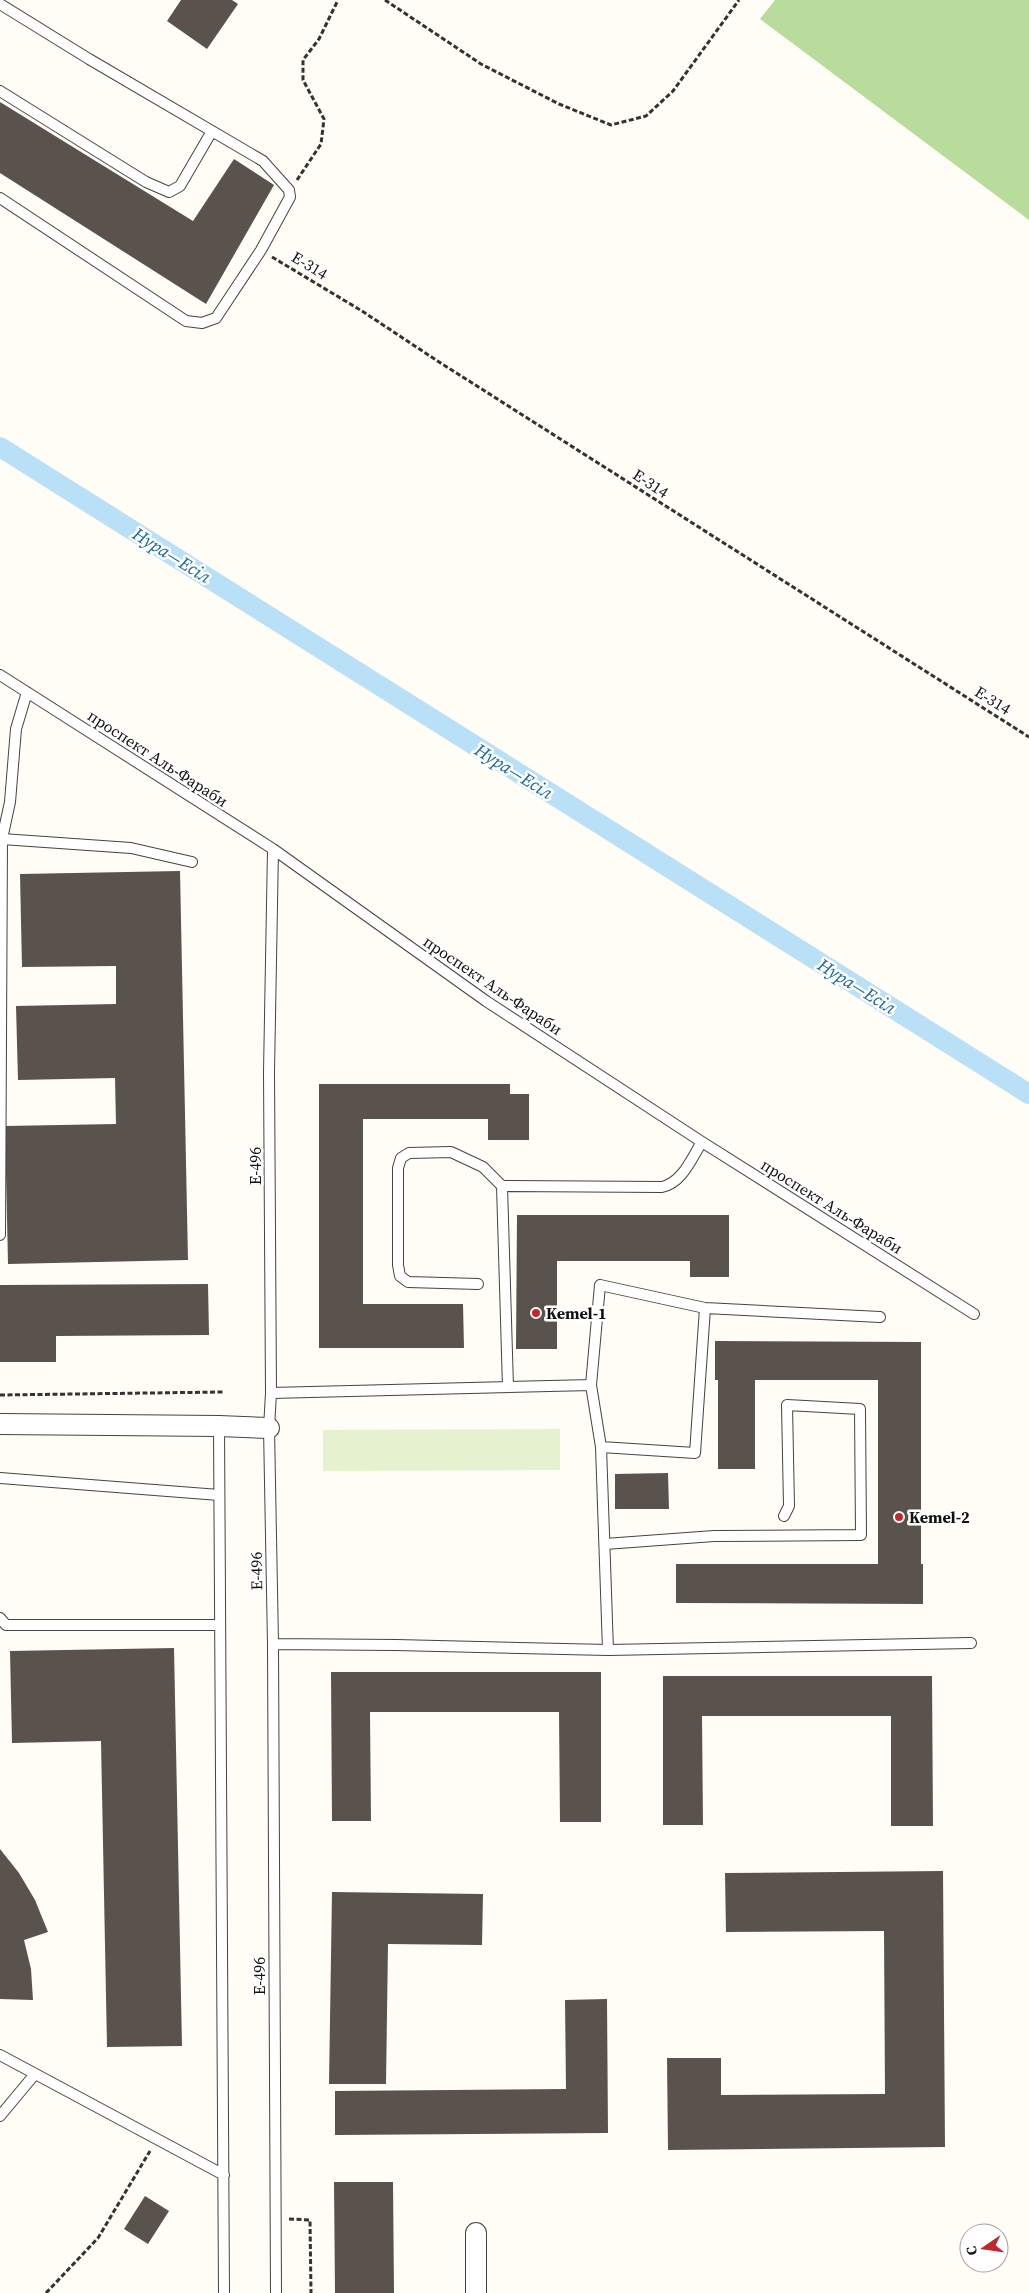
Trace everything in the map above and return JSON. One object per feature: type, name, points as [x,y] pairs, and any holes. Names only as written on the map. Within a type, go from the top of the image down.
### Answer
[{"type":"street","points":[[0,1424],[269,1428]]},
{"type":"street","points":[[476,2233],[476,2293]]},
{"type":"lane","points":[[0,4],[89,59],[263,161],[290,190],[290,196],[260,250],[216,318],[202,323],[186,321],[0,198]]},
{"type":"lane","points":[[0,90],[146,182],[169,192],[180,186],[212,131]]},
{"type":"lane","name":"проспект Аль-Фараби","points":[[0,675],[273,849],[486,1001],[702,1142],[974,1314]]},
{"type":"lane","points":[[0,1235],[2,839],[10,802],[16,729],[28,692]]},
{"type":"lane","points":[[2,839],[131,848],[192,862]]},
{"type":"lane","name":"E-496","points":[[273,849],[269,1072],[271,1393],[269,1428],[273,1644],[276,2293]]},
{"type":"lane","points":[[502,1186],[662,1187],[671,1185],[678,1179],[702,1142]]},
{"type":"lane","points":[[478,1284],[408,1282],[400,1276],[398,1265],[398,1168],[401,1158],[409,1153],[451,1152],[483,1167],[502,1186],[508,1387]]},
{"type":"lane","points":[[608,1650],[601,1447],[592,1385],[600,1285],[705,1308],[880,1317]]},
{"type":"lane","points":[[601,1447],[695,1452],[705,1308]]},
{"type":"lane","points":[[271,1393],[592,1385]]},
{"type":"lane","points":[[605,1544],[714,1536],[861,1535],[860,1409],[787,1405],[789,1506],[784,1516]]},
{"type":"lane","points":[[219,1426],[224,2293]]},
{"type":"lane","points":[[0,1478],[219,1495]]},
{"type":"lane","points":[[0,1618],[6,1625],[220,1625]]},
{"type":"lane","points":[[273,1644],[608,1650],[971,1643]]},
{"type":"lane","points":[[0,2055],[224,2175]]},
{"type":"lane","points":[[0,2116],[35,2074]]},
{"type":"path","points":[[290,190],[321,144],[324,119],[303,80],[304,60],[319,39],[338,0]]},
{"type":"path","points":[[385,0],[481,64],[559,104],[611,125],[646,116],[673,91],[739,0]]},
{"type":"path","name":"E-314","points":[[260,250],[362,311],[1029,737]]},
{"type":"path","points":[[0,1395],[223,1392]]},
{"type":"path","points":[[46,2293],[98,2238],[150,2151],[154,2138]]},
{"type":"path","points":[[275,2219],[310,2220],[312,2293]]},
{"type":"green space","points":[[775,0],[1029,0],[1029,220],[760,19]]},
{"type":"green space","points":[[560,1429],[560,1470],[323,1471],[323,1430]]},
{"type":"building","points":[[181,0],[232,0],[238,4],[207,49],[167,21]]},
{"type":"building","points":[[0,102],[193,221],[234,159],[274,185],[206,304],[0,173]]},
{"type":"building","points":[[180,871],[188,1260],[8,1264],[5,1126],[116,1124],[115,1078],[18,1080],[16,1006],[116,1004],[116,966],[22,967],[20,874]]},
{"type":"building","points":[[319,1084],[510,1084],[510,1094],[529,1094],[529,1140],[488,1140],[488,1119],[363,1119],[363,1304],[463,1304],[464,1348],[319,1348]]},
{"type":"building","name":"Kemel-1","points":[[517,1215],[729,1215],[729,1277],[690,1277],[690,1261],[557,1261],[557,1349],[516,1349]]},
{"type":"building","points":[[208,1284],[209,1335],[56,1336],[56,1362],[0,1362],[0,1285]]},
{"type":"building","name":"Kemel-2","points":[[715,1341],[921,1342],[921,1564],[923,1564],[923,1604],[676,1603],[676,1564],[878,1564],[878,1380],[755,1380],[755,1469],[718,1469],[718,1380],[715,1380]]},
{"type":"building","points":[[668,1473],[669,1509],[615,1509],[615,1474]]},
{"type":"building","points":[[174,1648],[182,2046],[107,2047],[101,1741],[12,1743],[10,1651]]},
{"type":"building","points":[[331,1672],[601,1672],[601,1822],[560,1822],[559,1712],[370,1712],[371,1821],[332,1821]]},
{"type":"building","points":[[663,1676],[932,1676],[933,1826],[891,1826],[891,1716],[702,1716],[703,1825],[663,1825]]},
{"type":"building","points":[[0,1849],[19,1873],[35,1900],[48,1932],[24,1940],[31,1969],[33,2000],[0,1999]]},
{"type":"building","points":[[943,1871],[945,2147],[668,2150],[667,2058],[721,2058],[721,2095],[885,2094],[884,1931],[726,1932],[725,1873]]},
{"type":"building","points":[[332,1892],[483,1894],[482,1945],[388,1944],[386,2084],[329,2084]]},
{"type":"building","points":[[607,1999],[608,2133],[335,2135],[335,2091],[566,2089],[565,2000]]},
{"type":"building","points":[[334,2182],[393,2182],[394,2293],[335,2293]]},
{"type":"building","points":[[145,2196],[169,2211],[148,2244],[124,2229]]},
{"type":"waterway","name":"Нура—Есіл","points":[[0,447],[1029,1094]]},
{"type":"place","name":"Kemel-1","points":[[536,1313]]},
{"type":"place","name":"Kemel-2","points":[[899,1517]]}]
